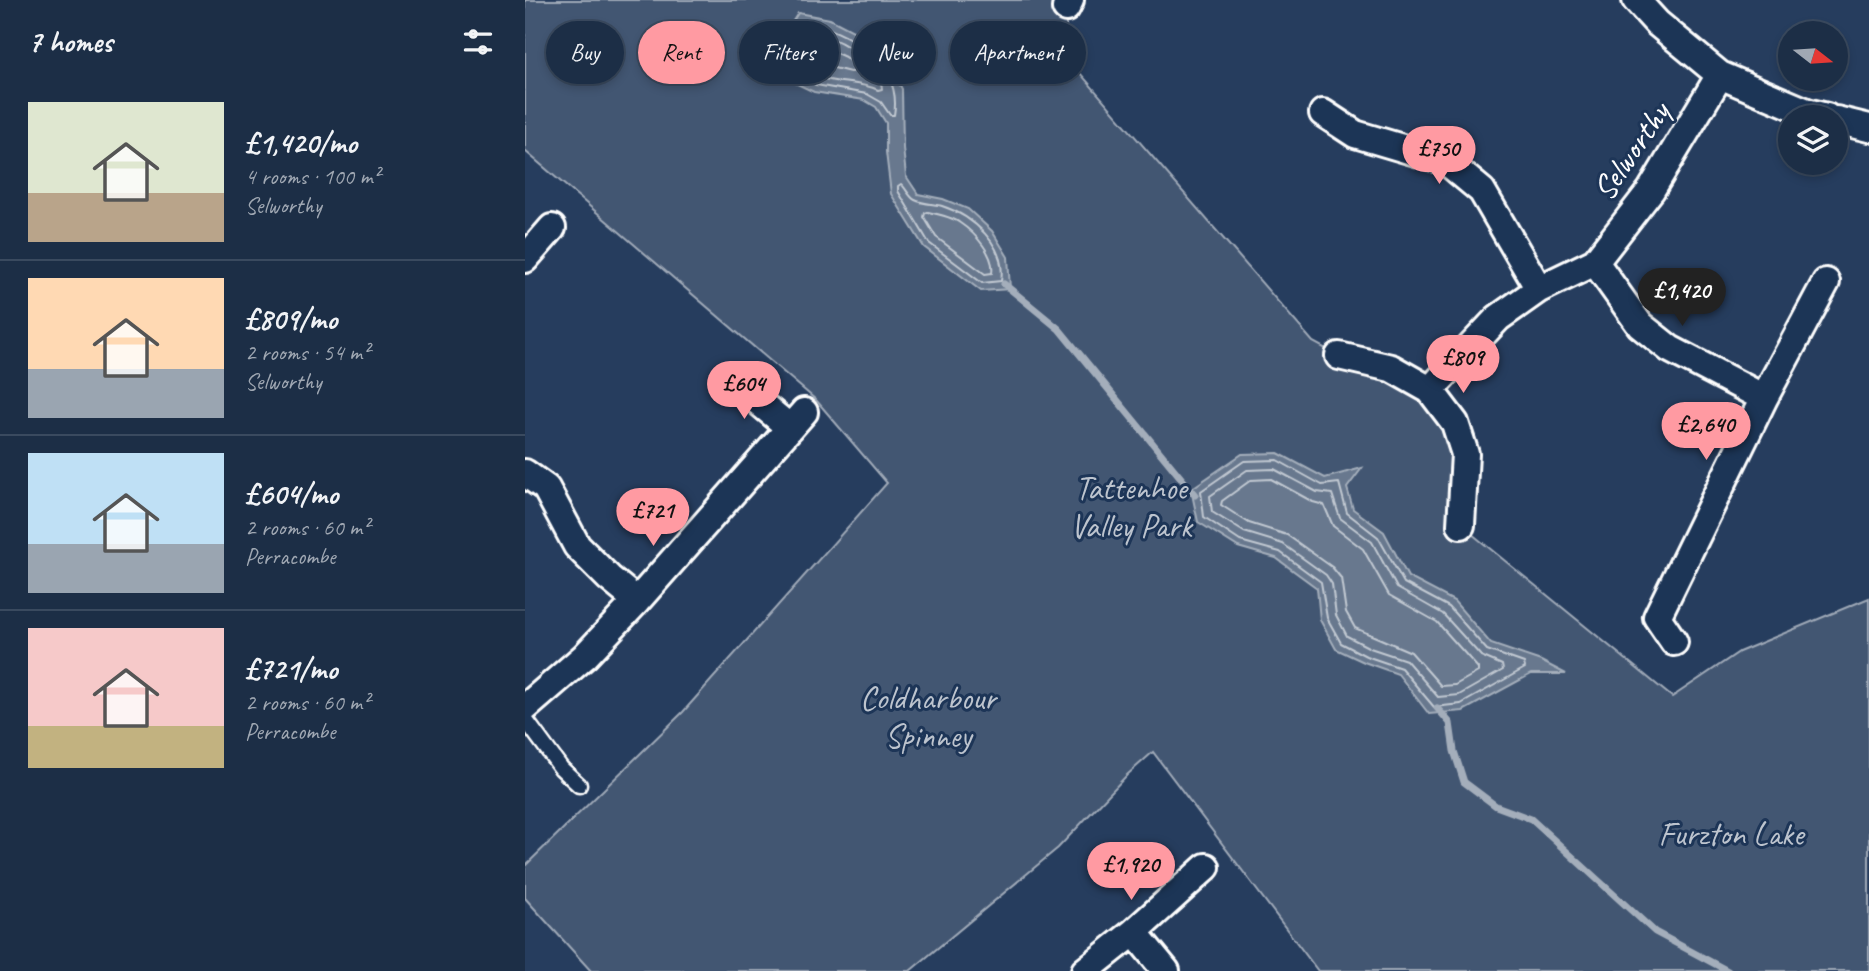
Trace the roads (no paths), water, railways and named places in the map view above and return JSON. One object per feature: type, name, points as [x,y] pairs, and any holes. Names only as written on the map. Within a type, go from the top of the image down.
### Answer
[{"type":"street","points":[[1636,0],[1657,23],[1720,75],[1791,105]]},
{"type":"street","name":"Selworthy","points":[[1430,390],[1497,318],[1539,289],[1595,262],[1651,190],[1720,75]]},
{"type":"street","points":[[1323,113],[1355,134],[1446,160],[1482,191],[1539,289]]},
{"type":"street","points":[[1848,123],[1869,128]]},
{"type":"street","points":[[525,259],[552,228]]},
{"type":"street","points":[[1595,262],[1640,325],[1670,349],[1764,398]]},
{"type":"street","points":[[1674,642],[1657,617],[1764,398],[1826,282]]},
{"type":"street","points":[[1339,356],[1391,368],[1430,390],[1455,422],[1465,454],[1461,525]]},
{"type":"street","points":[[525,708],[585,656],[637,601],[797,420],[729,377]]},
{"type":"street","points":[[525,473],[546,488],[577,546],[637,601]]},
{"type":"street","points":[[1085,971],[1134,932],[1206,867]]},
{"type":"street","points":[[1134,932],[1166,971]]},
{"type":"lane","points":[[525,719],[561,768],[579,785]]},
{"type":"water","points":[[798,13],[834,21],[793,21]]},
{"type":"water","points":[[839,24],[853,31],[853,84],[899,84],[902,89],[906,176],[918,194],[943,199],[968,209],[992,231],[1008,257],[1010,289],[981,291],[924,247],[891,194],[886,123],[876,107],[864,100],[814,92],[797,84],[839,84]]},
{"type":"water","points":[[1278,453],[1325,478],[1362,468],[1347,488],[1353,509],[1384,532],[1408,577],[1454,601],[1491,644],[1541,661],[1566,674],[1531,674],[1463,711],[1429,714],[1398,674],[1336,649],[1320,620],[1317,588],[1276,558],[1238,547],[1198,522],[1191,489],[1242,454]]},
{"type":"waterway","points":[[1004,284],[1059,329],[1195,495]]},
{"type":"waterway","points":[[1437,708],[1450,723],[1454,751],[1464,782],[1496,806],[1531,819],[1655,932],[1728,971]]},
{"type":"park label","name":"Tattenhoe Valley Park","points":[[1131,507]]},
{"type":"park label","name":"Coldharbour Spinney","points":[[928,717]]},
{"type":"park label","name":"Furzton Lake","points":[[1731,834]]}]
